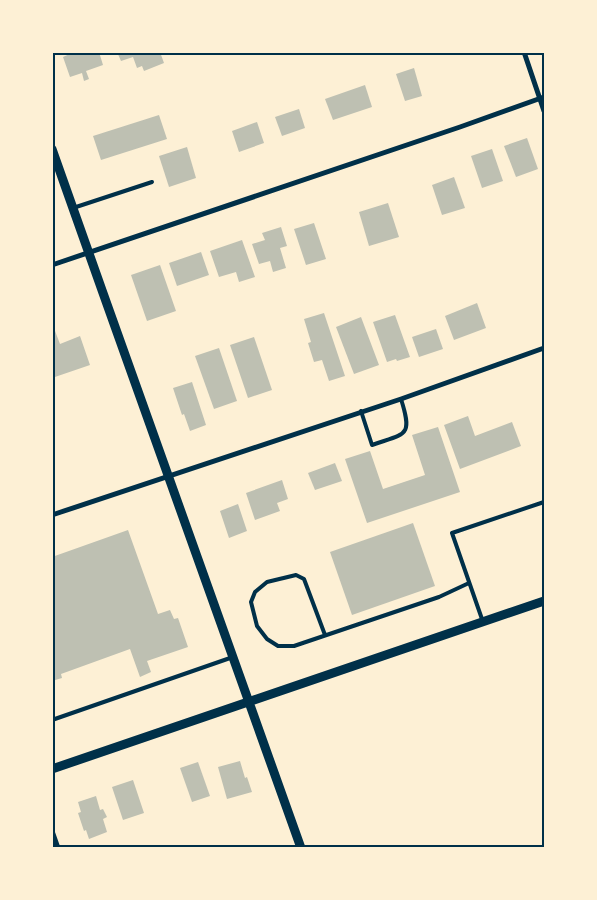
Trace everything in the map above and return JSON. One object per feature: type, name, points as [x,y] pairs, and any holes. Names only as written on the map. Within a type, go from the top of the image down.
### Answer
[{"type":"street","points":[[524,52],[542,97],[544,111]]},
{"type":"street","points":[[52,265],[542,97]]},
{"type":"street","points":[[52,149],[301,848]]},
{"type":"street","points":[[52,515],[401,399],[544,348]]},
{"type":"street","points":[[52,768],[544,601]]},
{"type":"street","points":[[52,831],[58,848]]},
{"type":"lane","points":[[73,208],[152,182]]},
{"type":"lane","points":[[361,411],[372,445],[402,435],[406,429],[407,417],[401,399]]},
{"type":"lane","points":[[483,622],[452,533],[544,502]]},
{"type":"lane","points":[[325,635],[304,579],[296,575],[267,582],[255,592],[251,602],[257,626],[267,639],[278,646],[294,646],[439,597],[469,583]]},
{"type":"lane","points":[[52,720],[233,657]]},
{"type":"building","points":[[74,52],[99,52],[103,65],[86,71],[89,79],[84,81],[82,73],[70,77],[63,57]]},
{"type":"building","points":[[117,52],[160,52],[164,63],[144,71],[142,66],[137,68],[133,57],[121,61]]},
{"type":"building","points":[[414,68],[422,96],[405,101],[396,74]]},
{"type":"building","points":[[365,85],[372,107],[333,120],[325,99]]},
{"type":"building","points":[[299,109],[305,128],[282,136],[275,117]]},
{"type":"building","points":[[159,115],[167,139],[101,160],[93,136]]},
{"type":"building","points":[[257,122],[264,143],[239,152],[232,131]]},
{"type":"building","points":[[527,138],[538,169],[516,177],[504,146]]},
{"type":"building","points":[[187,147],[196,178],[169,187],[159,156]]},
{"type":"building","points":[[492,149],[503,181],[482,188],[471,156]]},
{"type":"building","points":[[454,177],[465,208],[442,215],[432,185]]},
{"type":"building","points":[[388,203],[399,237],[369,246],[359,212]]},
{"type":"building","points":[[314,223],[326,259],[306,265],[294,229]]},
{"type":"building","points":[[281,227],[287,246],[280,248],[286,268],[273,272],[270,261],[259,264],[252,244],[265,240],[262,233]]},
{"type":"building","points":[[242,240],[255,277],[239,282],[236,272],[219,277],[210,251]]},
{"type":"building","points":[[201,252],[209,275],[177,286],[169,263]]},
{"type":"building","points":[[160,265],[176,311],[147,321],[131,275]]},
{"type":"building","points":[[477,303],[486,328],[454,340],[445,316]]},
{"type":"building","points":[[324,313],[345,376],[329,381],[322,360],[314,362],[308,343],[311,342],[304,319]]},
{"type":"building","points":[[395,315],[410,357],[387,362],[373,322]]},
{"type":"building","points":[[361,317],[379,365],[354,374],[336,327]]},
{"type":"building","points":[[52,323],[60,344],[80,336],[90,365],[52,378]]},
{"type":"building","points":[[436,329],[443,349],[419,357],[412,337]]},
{"type":"building","points":[[254,337],[272,390],[248,398],[230,345]]},
{"type":"building","points":[[219,348],[237,401],[214,409],[195,356]]},
{"type":"building","points":[[192,382],[206,425],[190,431],[184,414],[182,415],[173,388]]},
{"type":"building","points":[[468,416],[475,436],[512,422],[521,446],[460,469],[444,425]]},
{"type":"building","points":[[438,427],[460,492],[367,523],[345,459],[370,451],[383,489],[425,475],[412,435]]},
{"type":"building","points":[[335,463],[342,481],[315,490],[308,473]]},
{"type":"building","points":[[282,480],[288,499],[277,503],[280,511],[255,520],[246,493]]},
{"type":"building","points":[[238,504],[247,531],[229,538],[220,511]]},
{"type":"building","points":[[413,523],[435,586],[352,615],[330,552]]},
{"type":"building","points":[[128,530],[158,614],[170,610],[174,619],[178,618],[188,647],[147,661],[151,672],[140,677],[130,649],[61,674],[62,678],[52,681],[52,557]]},
{"type":"building","points":[[240,761],[252,792],[227,799],[218,767]]},
{"type":"building","points":[[198,762],[210,796],[192,802],[180,768]]},
{"type":"building","points":[[133,780],[144,813],[123,820],[112,787]]},
{"type":"building","points":[[96,796],[100,810],[103,809],[107,817],[103,819],[107,832],[89,839],[78,813],[81,812],[78,802]]}]
